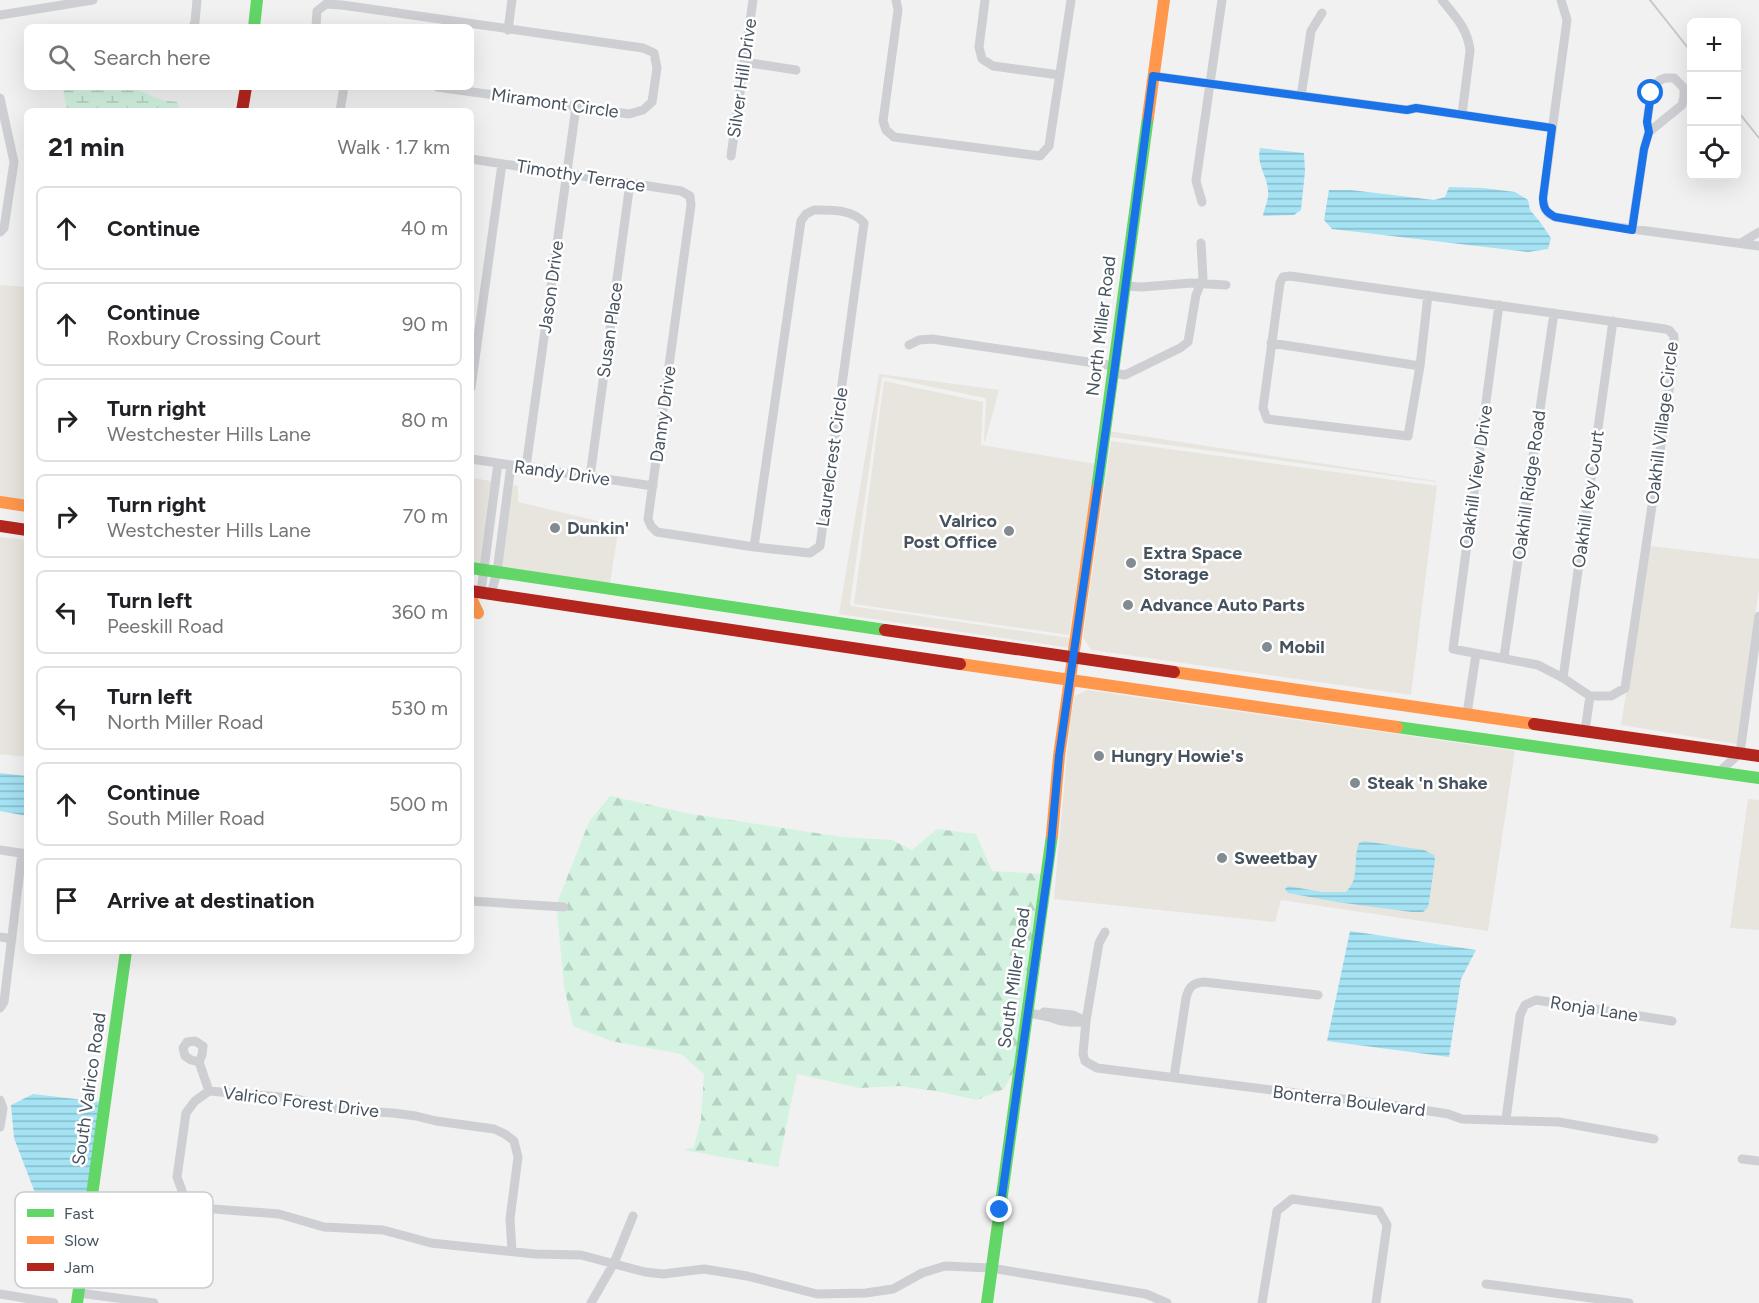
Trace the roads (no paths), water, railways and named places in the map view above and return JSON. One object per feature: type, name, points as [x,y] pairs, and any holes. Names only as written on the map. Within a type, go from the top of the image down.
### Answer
[{"type":"main road","points":[[254,24],[257,0]]},
{"type":"main road","name":"North Miller Road","points":[[1073,657],[1164,0]]},
{"type":"main road","points":[[242,108],[246,90]]},
{"type":"main road","points":[[0,502],[23,505]]},
{"type":"main road","points":[[0,509],[23,505]]},
{"type":"main road","points":[[0,526],[24,530]]},
{"type":"main road","points":[[474,572],[484,585],[818,643],[1759,778]]},
{"type":"main road","points":[[484,585],[533,588],[559,582],[1759,756]]},
{"type":"main road","points":[[478,613],[484,585]]},
{"type":"main road","points":[[818,643],[821,621]]},
{"type":"main road","name":"South Miller Road","points":[[987,1303],[1050,856],[1057,769],[1073,657]]},
{"type":"main road","points":[[1318,714],[1355,709],[1450,724],[1461,721],[1467,714]]},
{"type":"main road","points":[[1466,736],[1472,728],[1482,726],[1534,733],[1610,734]]},
{"type":"main road","name":"South Valrico Road","points":[[93,1192],[126,954]]},
{"type":"street","points":[[22,0],[24,11]]},
{"type":"street","points":[[0,15],[93,0]]},
{"type":"street","points":[[194,24],[197,0]]},
{"type":"street","points":[[474,25],[508,30],[512,0]]},
{"type":"street","name":"Silver Hill Drive","points":[[731,156],[753,0]]},
{"type":"street","points":[[897,0],[898,10],[883,121],[886,129],[894,136],[1040,156],[1049,146],[1071,0]]},
{"type":"street","points":[[985,0],[979,47],[982,59],[993,66],[1060,75]]},
{"type":"street","points":[[1202,202],[1196,181],[1222,0]]},
{"type":"street","points":[[1442,0],[1460,22],[1469,41],[1470,51],[1462,114]]},
{"type":"street","points":[[1561,0],[1567,20],[1543,198],[1548,213],[1555,217],[1632,230],[1759,246]]},
{"type":"street","points":[[315,24],[317,11],[326,4],[468,24]]},
{"type":"street","points":[[1301,96],[1311,31],[1322,13]]},
{"type":"street","name":"Miramont Circle","points":[[458,90],[629,114],[643,110],[652,102],[657,68],[654,53],[643,48],[508,30]]},
{"type":"street","points":[[744,62],[796,69]]},
{"type":"street","points":[[1153,76],[1407,110],[1416,108],[1552,128]]},
{"type":"street","points":[[1632,230],[1644,149],[1649,132],[1647,122],[1652,88],[1665,78],[1677,80],[1684,88],[1682,105],[1649,132]]},
{"type":"street","points":[[340,108],[344,90]]},
{"type":"street","points":[[0,98],[14,162],[4,228],[0,232]]},
{"type":"street","name":"Jason Drive","points":[[526,467],[576,107]]},
{"type":"street","name":"Timothy Terrace","points":[[474,159],[681,191],[690,196]]},
{"type":"street","points":[[474,366],[502,164]]},
{"type":"street","name":"Susan Place","points":[[590,477],[630,183]]},
{"type":"street","name":"Danny Drive","points":[[690,196],[691,206],[648,519],[657,532],[754,547]]},
{"type":"street","name":"Laurelcrest Circle","points":[[814,210],[831,210],[850,214],[860,218],[864,223],[820,546],[810,553],[754,547],[801,221],[806,214],[814,210]]},
{"type":"street","points":[[1741,243],[1759,232]]},
{"type":"street","points":[[909,345],[919,340],[932,339],[1114,369],[1125,375],[1185,345],[1189,339],[1196,295],[1203,278],[1201,243]]},
{"type":"street","name":"Oakhill Village Circle","points":[[1428,295],[1420,366],[1408,436],[1267,418],[1263,408],[1280,283],[1283,277],[1290,276],[1428,295],[1613,321],[1670,330],[1676,339],[1625,688],[1611,696],[1590,696]]},
{"type":"street","points":[[1124,286],[1142,287],[1191,283],[1226,285]]},
{"type":"street","name":"Oakhill View Drive","points":[[1476,654],[1453,649],[1499,305]]},
{"type":"street","name":"Oakhill Ridge Road","points":[[1504,657],[1554,313]]},
{"type":"street","name":"Oakhill Key Court","points":[[1563,678],[1613,321]]},
{"type":"street","points":[[1271,343],[1420,366]]},
{"type":"street","name":"Randy Drive","points":[[474,459],[653,486]]},
{"type":"street","points":[[484,585],[498,463]]},
{"type":"street","points":[[484,585],[511,465]]},
{"type":"street","points":[[1719,772],[1740,753],[1759,616]]},
{"type":"street","points":[[1467,714],[1476,654],[1504,657],[1538,664],[1590,696],[1585,731]]},
{"type":"street","points":[[0,850],[24,854],[4,1002],[0,1008]]},
{"type":"street","points":[[474,901],[564,907]]},
{"type":"street","name":"Bonterra Boulevard","points":[[1105,932],[1099,942],[1083,1054],[1085,1061],[1097,1068],[1399,1106],[1448,1114],[1462,1119],[1559,1122],[1654,1139]]},
{"type":"street","points":[[0,937],[12,939]]},
{"type":"street","points":[[1174,1077],[1186,999],[1189,988],[1195,983],[1204,982],[1318,995]]},
{"type":"street","name":"Ronja Lane","points":[[1506,1119],[1520,1015],[1525,1005],[1536,1000],[1672,1021]]},
{"type":"street","points":[[1027,1016],[1038,1011],[1067,1014],[1086,1021]]},
{"type":"street","points":[[1027,1016],[1052,1018],[1072,1023],[1086,1021]]},
{"type":"street","points":[[199,1062],[209,1091]]},
{"type":"street","name":"Valrico Forest Drive","points":[[183,1192],[177,1177],[186,1113],[195,1101],[209,1091],[293,1098],[341,1110],[404,1114],[494,1129],[506,1134],[514,1141],[518,1157],[510,1219],[512,1251]]},
{"type":"street","points":[[0,1100],[3,1107],[0,1127]]},
{"type":"street","points":[[1742,1159],[1759,1161]]},
{"type":"street","points":[[1262,1303],[1277,1212],[1292,1199],[1379,1211],[1387,1225],[1376,1303]]},
{"type":"street","name":"Valrico Forest Drive","points":[[213,1209],[279,1214],[324,1227],[383,1230],[431,1243],[535,1254],[581,1255],[645,1272],[663,1274],[704,1269],[747,1276],[817,1294],[866,1293],[893,1289],[922,1273],[945,1266],[991,1268],[1146,1294],[1167,1303]]},
{"type":"street","points":[[591,1303],[614,1263],[633,1216]]},
{"type":"street","points":[[1486,1284],[1629,1303]]},
{"type":"street","points":[[0,1294],[20,1300],[54,1303]]},
{"type":"street","points":[[78,1298],[154,1303]]},
{"type":"water","points":[[1260,148],[1304,153],[1305,171],[1301,210],[1294,215],[1263,216],[1268,192],[1261,166]]},
{"type":"water","points":[[1449,187],[1515,192],[1528,200],[1530,210],[1551,238],[1548,249],[1528,252],[1332,229],[1324,220],[1329,190],[1351,190],[1434,200],[1445,197]]},
{"type":"water","points":[[0,773],[24,776],[24,815],[0,811]]},
{"type":"water","points":[[1364,841],[1424,850],[1434,855],[1429,902],[1423,912],[1337,902],[1288,893],[1285,889],[1288,886],[1322,892],[1346,892],[1355,875],[1359,843]]},
{"type":"water","points":[[1350,931],[1476,950],[1461,979],[1449,1057],[1327,1041]]},
{"type":"water","points":[[33,1094],[101,1102],[89,1192],[35,1192],[14,1138],[11,1105]]},
{"type":"railway","points":[[1650,0],[1687,47]]},
{"type":"railway","points":[[1741,115],[1759,138]]},
{"type":"place","name":"Dunkin'","points":[[555,528]]},
{"type":"place","name":"Valrico Post Office","points":[[1009,531]]},
{"type":"place","name":"Extra Space Storage","points":[[1131,563]]},
{"type":"place","name":"Advance Auto Parts","points":[[1128,605]]},
{"type":"place","name":"Mobil","points":[[1267,647]]},
{"type":"place","name":"Hungry Howie's","points":[[1099,756]]},
{"type":"place","name":"Steak 'n Shake","points":[[1355,783]]},
{"type":"place","name":"Sweetbay","points":[[1222,858]]}]
